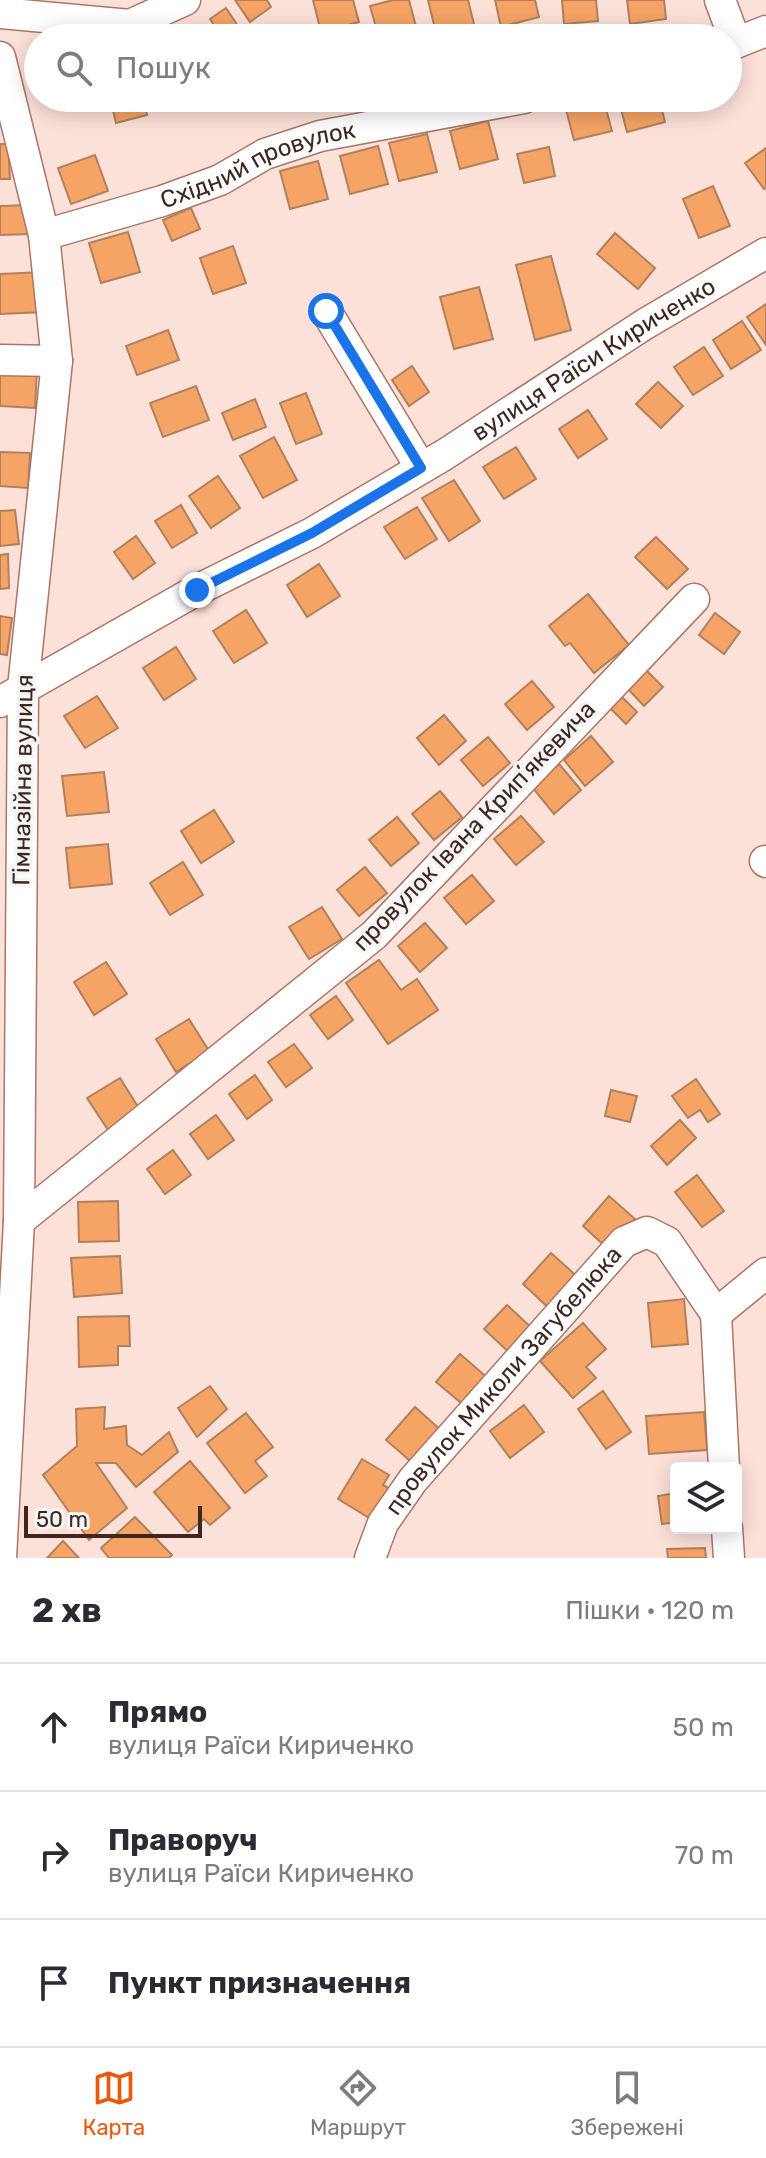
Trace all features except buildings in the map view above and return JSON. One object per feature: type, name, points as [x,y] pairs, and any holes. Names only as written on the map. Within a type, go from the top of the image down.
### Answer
[{"type":"street","points":[[132,24],[185,0]]},
{"type":"street","points":[[720,0],[726,24]]},
{"type":"street","points":[[0,13],[119,24]]},
{"type":"street","points":[[742,41],[766,31]]},
{"type":"street","name":"Гімназійна вулиця","points":[[0,57],[44,235],[57,361],[11,695],[19,1221],[1,1558]]},
{"type":"street","name":"Східний провулок","points":[[44,235],[162,201],[220,180],[265,154],[320,136],[449,112]]},
{"type":"street","name":"вулиця Раїси Кириченко","points":[[11,695],[197,590],[312,533],[421,468],[645,324],[766,253]]},
{"type":"street","points":[[326,311],[421,468]]},
{"type":"street","points":[[0,360],[57,361]]},
{"type":"street","name":"провулок Івана Крипʼякевича","points":[[19,1221],[374,935],[694,599]]},
{"type":"street","name":"провулок Миколи Загубелюка","points":[[370,1558],[383,1523],[413,1480],[624,1242],[647,1232],[667,1242],[716,1314]]},
{"type":"street","points":[[724,1462],[716,1314],[766,1273]]},
{"type":"street","points":[[727,1534],[729,1558]]},
{"type":"route","points":[[197,590],[312,533],[421,468],[326,311]]}]
